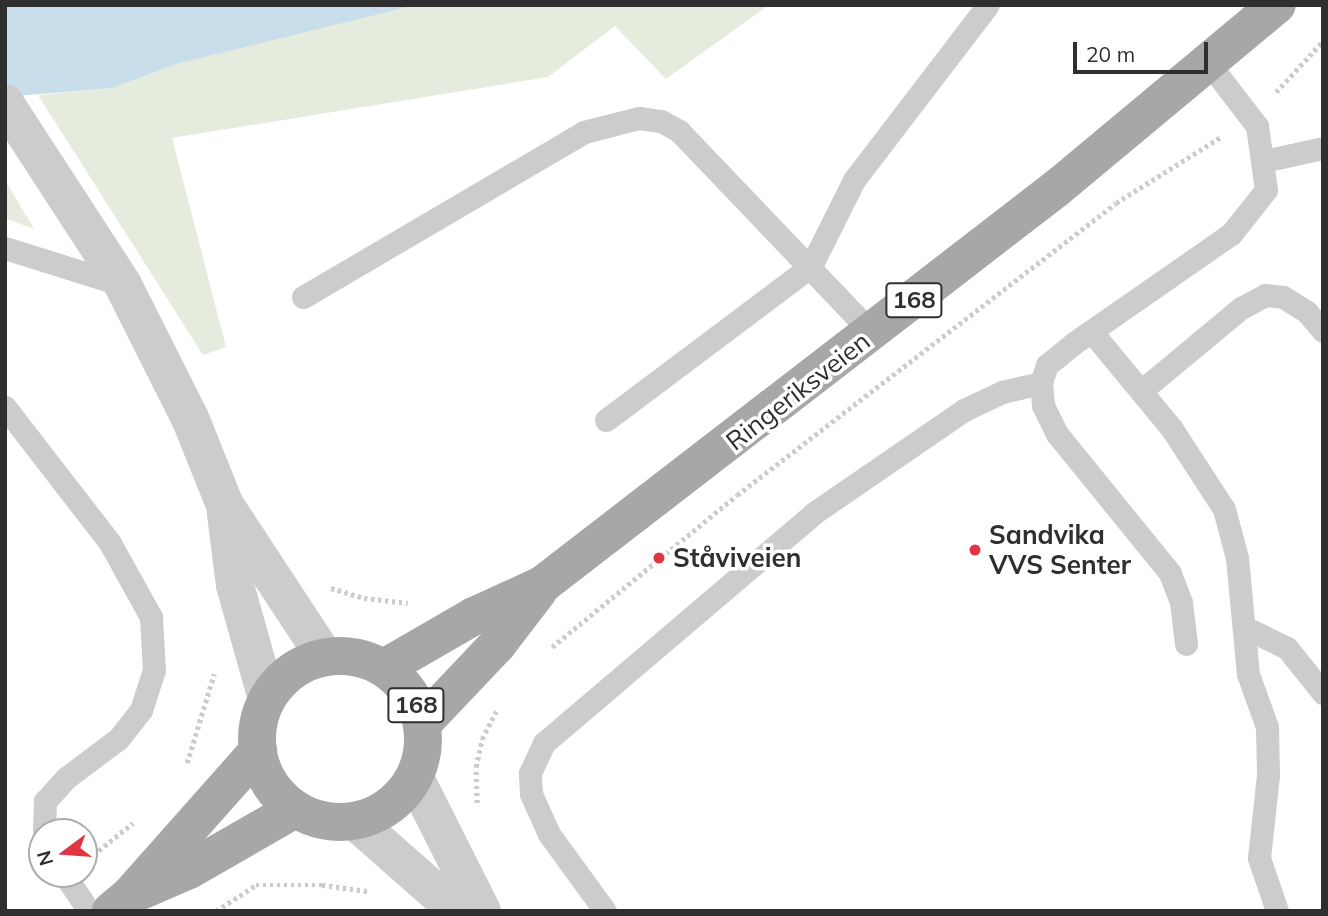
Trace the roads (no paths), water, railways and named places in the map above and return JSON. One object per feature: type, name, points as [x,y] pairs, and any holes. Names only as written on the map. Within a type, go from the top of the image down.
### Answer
[{"type":"main road","name":"Ringeriksveien","points":[[384,668],[474,616],[542,585],[872,333],[1210,65],[1277,5]]},
{"type":"main road","name":"Ringeriksveien","points":[[422,724],[497,645],[542,585]]},
{"type":"main road","name":"168","points":[[258,751],[257,733],[267,699],[291,672],[325,657],[365,660],[384,668],[409,692],[422,724],[423,743],[415,778],[399,798],[379,813],[355,821],[324,820],[295,809]]},
{"type":"main road","points":[[258,751],[277,793],[295,809],[189,870],[120,903],[258,751]]},
{"type":"street","points":[[5,103],[123,285],[184,407],[225,505],[325,657]]},
{"type":"street","points":[[225,505],[235,585],[267,699]]},
{"type":"street","points":[[415,778],[482,911]]},
{"type":"street","points":[[355,821],[457,911]]},
{"type":"lane","points":[[606,420],[811,266],[854,180],[988,5]]},
{"type":"lane","points":[[1186,644],[1181,602],[1170,573],[1057,435],[1043,405],[1041,383],[1047,365],[1091,331],[1231,234],[1266,190],[1264,161],[1252,118],[1210,65]]},
{"type":"lane","points":[[303,297],[583,132],[639,118],[661,121],[679,131],[811,266],[872,333]]},
{"type":"lane","points":[[1264,161],[1323,149]]},
{"type":"lane","points":[[5,248],[123,285]]},
{"type":"lane","points":[[1141,391],[1241,308],[1265,295],[1283,297],[1307,313],[1323,331]]},
{"type":"lane","points":[[1091,331],[1172,429],[1224,509],[1237,558],[1248,674],[1267,727],[1268,775],[1259,858],[1277,911]]},
{"type":"lane","points":[[605,911],[549,834],[531,794],[530,773],[544,743],[814,513],[964,410],[1003,392],[1041,383]]},
{"type":"lane","points":[[5,407],[110,543],[151,617],[154,670],[141,710],[118,739],[66,778],[45,801],[44,818]]},
{"type":"lane","points":[[1244,627],[1287,648],[1323,693]]},
{"type":"lane","points":[[73,888],[89,911]]},
{"type":"water","points":[[5,5],[416,5],[177,64],[112,88],[5,97]]},
{"type":"place","name":"Sandvika VVS Senter","points":[[975,550]]},
{"type":"place","name":"Ståviveien","points":[[659,558]]}]
